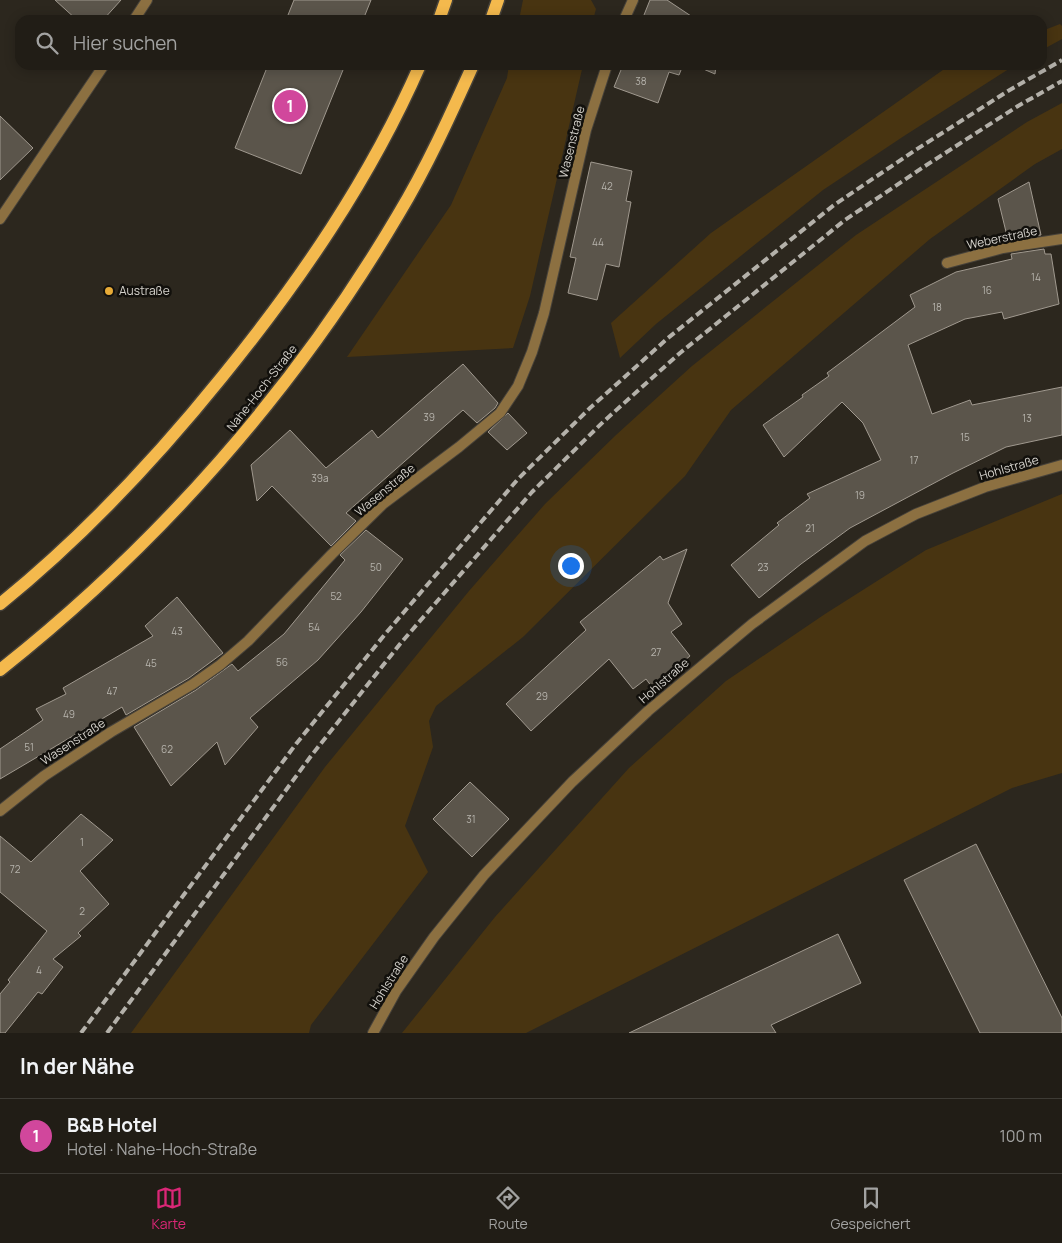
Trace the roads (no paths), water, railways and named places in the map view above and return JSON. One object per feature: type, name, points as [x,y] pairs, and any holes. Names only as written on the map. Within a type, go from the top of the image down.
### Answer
[{"type":"main road","points":[[441,15],[446,0]]},
{"type":"main road","points":[[493,15],[498,0]]},
{"type":"main road","points":[[0,604],[40,570],[115,500],[185,423],[244,351],[335,225],[377,154],[418,70]]},
{"type":"main road","name":"Nahe-Hoch-Straße","points":[[0,670],[38,640],[119,567],[178,509],[244,434],[301,360],[366,269],[440,137],[471,70]]},
{"type":"street","points":[[137,15],[147,0]]},
{"type":"street","points":[[626,15],[633,0]]},
{"type":"street","points":[[0,219],[101,70]]},
{"type":"street","name":"Wasenstraße","points":[[0,811],[51,771],[111,732],[193,684],[220,665],[248,641],[383,504],[459,447],[500,413],[518,386],[532,352],[544,313],[586,130],[605,70]]},
{"type":"street","name":"Weberstraße","points":[[947,263],[1003,248],[1062,239]]},
{"type":"street","name":"Hohlstraße","points":[[373,1033],[396,991],[434,937],[484,875],[572,782],[648,711],[714,655],[752,624],[865,541],[916,514],[985,487],[1062,465]]},
{"type":"railway","points":[[1047,69],[1062,60]]},
{"type":"railway","points":[[81,1033],[296,744],[386,633],[518,479],[590,408],[668,338],[834,205],[914,151],[1045,70]]},
{"type":"railway","points":[[107,1033],[311,756],[400,644],[532,492],[603,422],[680,353],[845,220],[1018,106],[1062,81]]},
{"type":"place","name":"B&B Hotel","points":[[290,106]]},
{"type":"place","name":"Austraße","points":[[109,291]]}]
